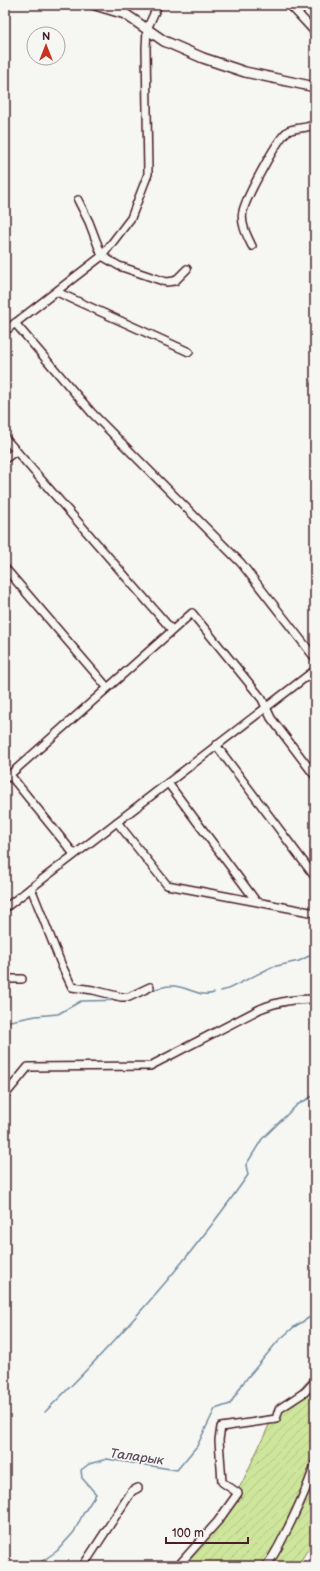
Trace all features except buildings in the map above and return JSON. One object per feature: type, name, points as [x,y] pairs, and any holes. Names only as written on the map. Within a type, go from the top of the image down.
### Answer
[{"type":"main road","points":[[95,5],[124,14],[164,40],[224,65],[245,72],[315,87]]},
{"type":"street","points":[[5,331],[102,256],[131,218],[148,174],[146,29],[158,5]]},
{"type":"street","points":[[290,5],[315,32]]},
{"type":"street","points":[[252,246],[244,231],[242,212],[250,192],[276,144],[288,131],[315,124]]},
{"type":"street","points":[[78,200],[89,222],[102,256],[119,266],[166,282],[175,281],[187,269]]},
{"type":"street","points":[[57,292],[189,352]]},
{"type":"street","points":[[15,323],[92,413],[241,563],[315,658]]},
{"type":"street","points":[[5,438],[172,630]]},
{"type":"street","points":[[5,459],[16,451]]},
{"type":"street","points":[[5,568],[107,687]]},
{"type":"street","points":[[74,854],[8,777],[107,687],[192,613],[262,698],[271,718],[315,776]]},
{"type":"street","points":[[5,908],[315,670]]},
{"type":"street","points":[[216,745],[315,877]]},
{"type":"street","points":[[168,783],[256,901]]},
{"type":"street","points":[[117,822],[167,885],[315,913]]},
{"type":"street","points":[[31,888],[62,966],[72,987],[93,990],[121,997],[129,997],[150,986]]},
{"type":"street","points":[[5,980],[22,979]]},
{"type":"street","points":[[5,1095],[28,1067],[150,1066],[260,1009],[277,1002],[315,999]]},
{"type":"street","points":[[178,1566],[218,1521],[238,1493],[222,1482],[219,1440],[221,1427],[276,1419],[279,1409],[305,1392],[315,1381]]},
{"type":"street","points":[[266,1566],[274,1557],[298,1508],[310,1483],[315,1464]]},
{"type":"street","points":[[83,1566],[132,1490],[138,1488]]},
{"type":"green space","points":[[315,1373],[315,1539],[297,1566],[172,1566],[227,1508],[242,1483],[270,1423]]},
{"type":"waterway","points":[[285,5],[315,39]]},
{"type":"waterway","points":[[221,991],[272,967],[299,961],[315,953]]},
{"type":"waterway","points":[[138,997],[150,991],[167,986],[182,987],[203,994],[214,993]]},
{"type":"waterway","points":[[5,1022],[36,1016],[58,1014],[81,1001],[129,1000]]},
{"type":"waterway","points":[[45,1412],[100,1356],[152,1298],[202,1238],[248,1175],[246,1165],[262,1139],[297,1105],[313,1096]]},
{"type":"waterway","name":"Таларык","points":[[35,1566],[57,1551],[74,1532],[83,1514],[96,1494],[82,1478],[81,1470],[89,1464],[107,1459],[177,1470],[197,1446],[215,1409],[230,1404],[243,1383],[278,1341],[294,1327],[315,1314]]}]
